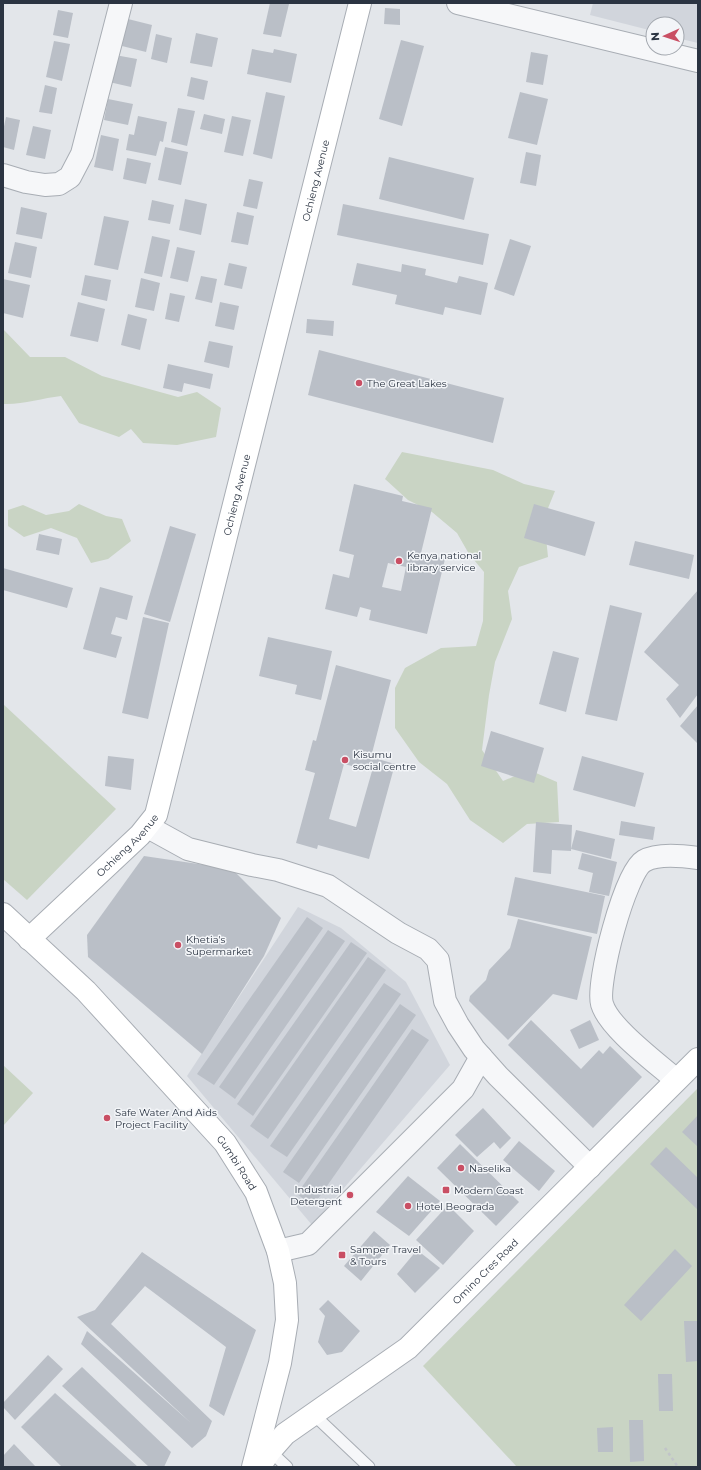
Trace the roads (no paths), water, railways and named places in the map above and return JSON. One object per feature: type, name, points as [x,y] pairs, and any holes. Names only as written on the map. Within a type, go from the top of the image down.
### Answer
[{"type":"street","points":[[3,176],[45,185],[59,184],[70,177],[82,154],[121,3]]},
{"type":"street","name":"Ochieng Avenue","points":[[29,939],[148,827],[156,815],[360,3]]},
{"type":"street","points":[[458,3],[698,61]]},
{"type":"street","points":[[148,827],[188,849],[278,870],[328,886],[398,933],[428,949],[438,960],[445,1001],[474,1050],[590,1167]]},
{"type":"street","points":[[676,1080],[609,1018],[602,1004],[606,956],[612,933],[633,874],[644,861],[673,854],[698,858]]},
{"type":"street","name":"Gumbi Road","points":[[3,914],[86,991],[225,1143],[256,1192],[278,1251],[285,1283],[287,1320],[280,1363],[253,1467]]},
{"type":"street","points":[[278,1251],[308,1244],[463,1089],[482,1057]]},
{"type":"street","name":"Omino Cres Road","points":[[264,1459],[285,1434],[365,1380],[408,1348],[698,1059]]},
{"type":"lane","points":[[313,1414],[369,1467]]},
{"type":"lane","points":[[264,1459],[287,1467]]},
{"type":"place","name":"The Great Lakes","points":[[359,383]]},
{"type":"place","name":"Kenya national library service","points":[[399,561]]},
{"type":"place","name":"Kisumu social centre","points":[[345,760]]},
{"type":"place","name":"Khetia's Supermarket","points":[[178,945]]},
{"type":"place","name":"Safe Water And Aids Project Facility","points":[[107,1118]]},
{"type":"place","name":"Naselika","points":[[461,1168]]},
{"type":"place","name":"Modern Coast","points":[[446,1190]]},
{"type":"place","name":"Industrial Detergent","points":[[350,1195]]},
{"type":"place","name":"Hotel Beograda","points":[[408,1206]]},
{"type":"place","name":"Samper Travel & Tours","points":[[342,1255]]}]
